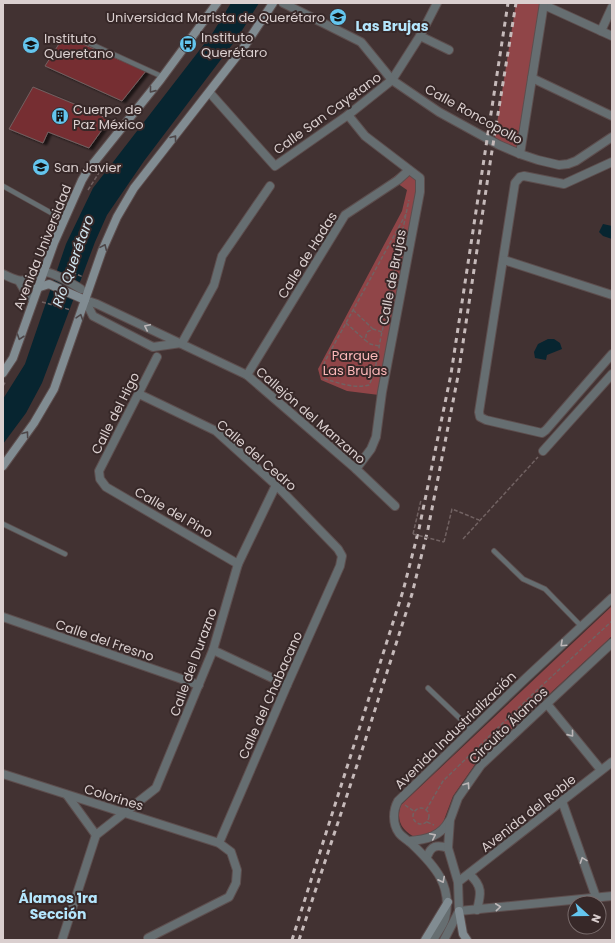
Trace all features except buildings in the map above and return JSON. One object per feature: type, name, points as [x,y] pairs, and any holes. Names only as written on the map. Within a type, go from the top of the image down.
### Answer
[{"type":"main road","name":"Avenida Universidad","points":[[3,373],[13,358],[37,288],[64,220],[82,180],[88,170],[163,76],[217,3]]},
{"type":"main road","points":[[3,466],[34,423],[54,389],[90,283],[117,217],[134,188],[210,93],[244,47],[273,3]]},
{"type":"main road","points":[[37,288],[43,285],[51,285],[85,300]]},
{"type":"main road","points":[[425,940],[448,902]]},
{"type":"main road","points":[[460,911],[463,934],[467,940]]},
{"type":"street","name":"Calle Roncopollo","points":[[283,3],[361,42],[392,80],[439,112],[499,145],[520,154],[559,165],[568,164],[576,161],[612,137]]},
{"type":"street","name":"Calle San Cayetano","points":[[210,93],[275,166],[348,115],[392,80],[420,36],[437,3]]},
{"type":"street","points":[[520,154],[544,4],[612,36]]},
{"type":"street","points":[[601,31],[612,7]]},
{"type":"street","points":[[420,36],[449,50]]},
{"type":"street","points":[[532,78],[612,116]]},
{"type":"street","name":"Calle de Brujas","points":[[348,115],[365,136],[420,178],[420,192],[382,392],[376,437],[371,449],[356,469]]},
{"type":"street","points":[[612,162],[564,184],[524,176],[520,177],[515,183],[479,412],[480,417],[486,420],[542,433],[612,354]]},
{"type":"street","name":"Calle de Hadas","points":[[247,375],[345,215],[398,180],[409,170]]},
{"type":"street","points":[[19,281],[31,278],[37,273],[44,271],[80,288],[93,316],[153,347],[182,343],[214,285],[222,256],[270,186]]},
{"type":"street","points":[[504,260],[612,295]]},
{"type":"street","points":[[3,274],[19,281],[26,293],[33,300]]},
{"type":"street","points":[[80,288],[90,283]]},
{"type":"street","name":"Callejón del Manzano","points":[[85,300],[97,304],[182,343],[247,375],[356,469],[395,506]]},
{"type":"street","name":"Calle del Higo","points":[[100,480],[99,471],[157,357]]},
{"type":"street","points":[[543,451],[612,374]]},
{"type":"street","name":"Calle del Cedro","points":[[139,394],[216,431],[276,485],[338,549],[342,556]]},
{"type":"street","name":"Calle del Pino","points":[[100,480],[106,487],[238,564]]},
{"type":"street","name":"Calle del Durazno","points":[[96,835],[156,788],[213,650],[238,564],[276,485]]},
{"type":"street","name":"Calle del Chabacano","points":[[219,843],[287,684],[340,566],[342,556]]},
{"type":"street","name":"Avenida Industrialización","points":[[433,940],[444,920],[448,902],[443,881],[427,857],[399,833],[394,820],[395,806],[398,801],[472,730],[612,598]]},
{"type":"street","name":"Calle del Fresno","points":[[3,617],[199,685]]},
{"type":"street","name":"Circuito Álamos","points":[[460,911],[458,882],[448,848],[450,820],[458,798],[481,765],[612,643]]},
{"type":"street","points":[[213,650],[287,684]]},
{"type":"street","points":[[546,704],[601,770]]},
{"type":"street","name":"Avenida del Roble","points":[[458,882],[612,762]]},
{"type":"street","name":"Colorines","points":[[3,774],[219,843]]},
{"type":"street","points":[[62,940],[96,835],[67,795]]},
{"type":"street","points":[[562,801],[595,895]]},
{"type":"street","points":[[410,841],[422,840],[437,834],[445,828],[450,820]]},
{"type":"street","points":[[148,938],[229,897],[236,883],[237,870],[231,852],[219,843]]},
{"type":"street","points":[[427,857],[429,850],[434,847],[440,845],[448,848]]},
{"type":"street","points":[[469,874],[475,879],[481,894],[477,910]]},
{"type":"street","points":[[444,940],[460,911],[567,900]]},
{"type":"lane","points":[[80,39],[163,76]]},
{"type":"lane","points":[[3,186],[64,220]]},
{"type":"lane","points":[[3,524],[64,554]]},
{"type":"lane","points":[[494,551],[523,579],[545,589],[582,627]]},
{"type":"lane","points":[[428,688],[472,730]]},
{"type":"path","points":[[88,190],[102,167]]},
{"type":"path","points":[[406,214],[325,361],[322,372],[325,378],[349,385],[364,387],[369,385],[372,380],[382,332],[406,214],[410,194]]},
{"type":"path","points":[[64,268],[82,277]]},
{"type":"path","points":[[43,303],[72,311]]},
{"type":"path","points":[[353,310],[372,329],[382,332]]},
{"type":"path","points":[[346,323],[370,344],[379,346]]},
{"type":"path","points":[[365,340],[367,332],[372,329]]},
{"type":"path","points":[[463,539],[543,451]]},
{"type":"path","points":[[421,500],[413,534],[444,542],[452,509],[480,521]]},
{"type":"path","points":[[426,810],[443,781],[536,691],[612,621]]},
{"type":"path","points":[[398,801],[415,812]]},
{"type":"path","points":[[418,809],[426,810],[429,814],[429,818],[427,822],[420,824],[414,819],[415,812],[418,809]]},
{"type":"green space","points":[[516,3],[544,3],[520,154],[499,145],[495,136]]},
{"type":"green space","name":"Parque Las Brujas","points":[[404,169],[419,178],[379,395],[347,391],[321,380],[318,369],[402,211],[407,190],[391,179]]},
{"type":"green space","points":[[612,606],[612,636],[478,760],[453,796],[444,820],[443,828],[417,838],[408,833],[400,821],[399,811],[401,805]]},
{"type":"water","name":"Río Querétaro","points":[[231,3],[259,3],[238,37],[144,161],[107,215],[95,242],[42,383],[26,413],[3,444],[3,399],[25,364],[66,244],[93,188],[212,34]]},
{"type":"water","points":[[603,224],[612,226],[612,239],[603,236],[599,232]]},
{"type":"water","points":[[548,339],[554,339],[560,343],[562,349],[547,355],[546,360],[535,358],[534,352],[538,344]]},
{"type":"railway","points":[[292,940],[403,591],[419,529],[451,374],[508,3]]},
{"type":"railway","points":[[299,940],[412,594],[428,529],[458,376],[516,3]]},
{"type":"place","name":"Universidad Marista de Querétaro","points":[[338,17]]},
{"type":"place","name":"Instituto Querétaro","points":[[188,44]]},
{"type":"place","name":"Instituto Queretano","points":[[31,45]]},
{"type":"place","name":"Cuerpo de Paz México","points":[[60,116]]},
{"type":"place","name":"San Javier","points":[[41,167]]},
{"type":"district","name":"Las Brujas","points":[[392,26]]},
{"type":"district","name":"Álamos 1ra Sección","points":[[58,906]]}]
